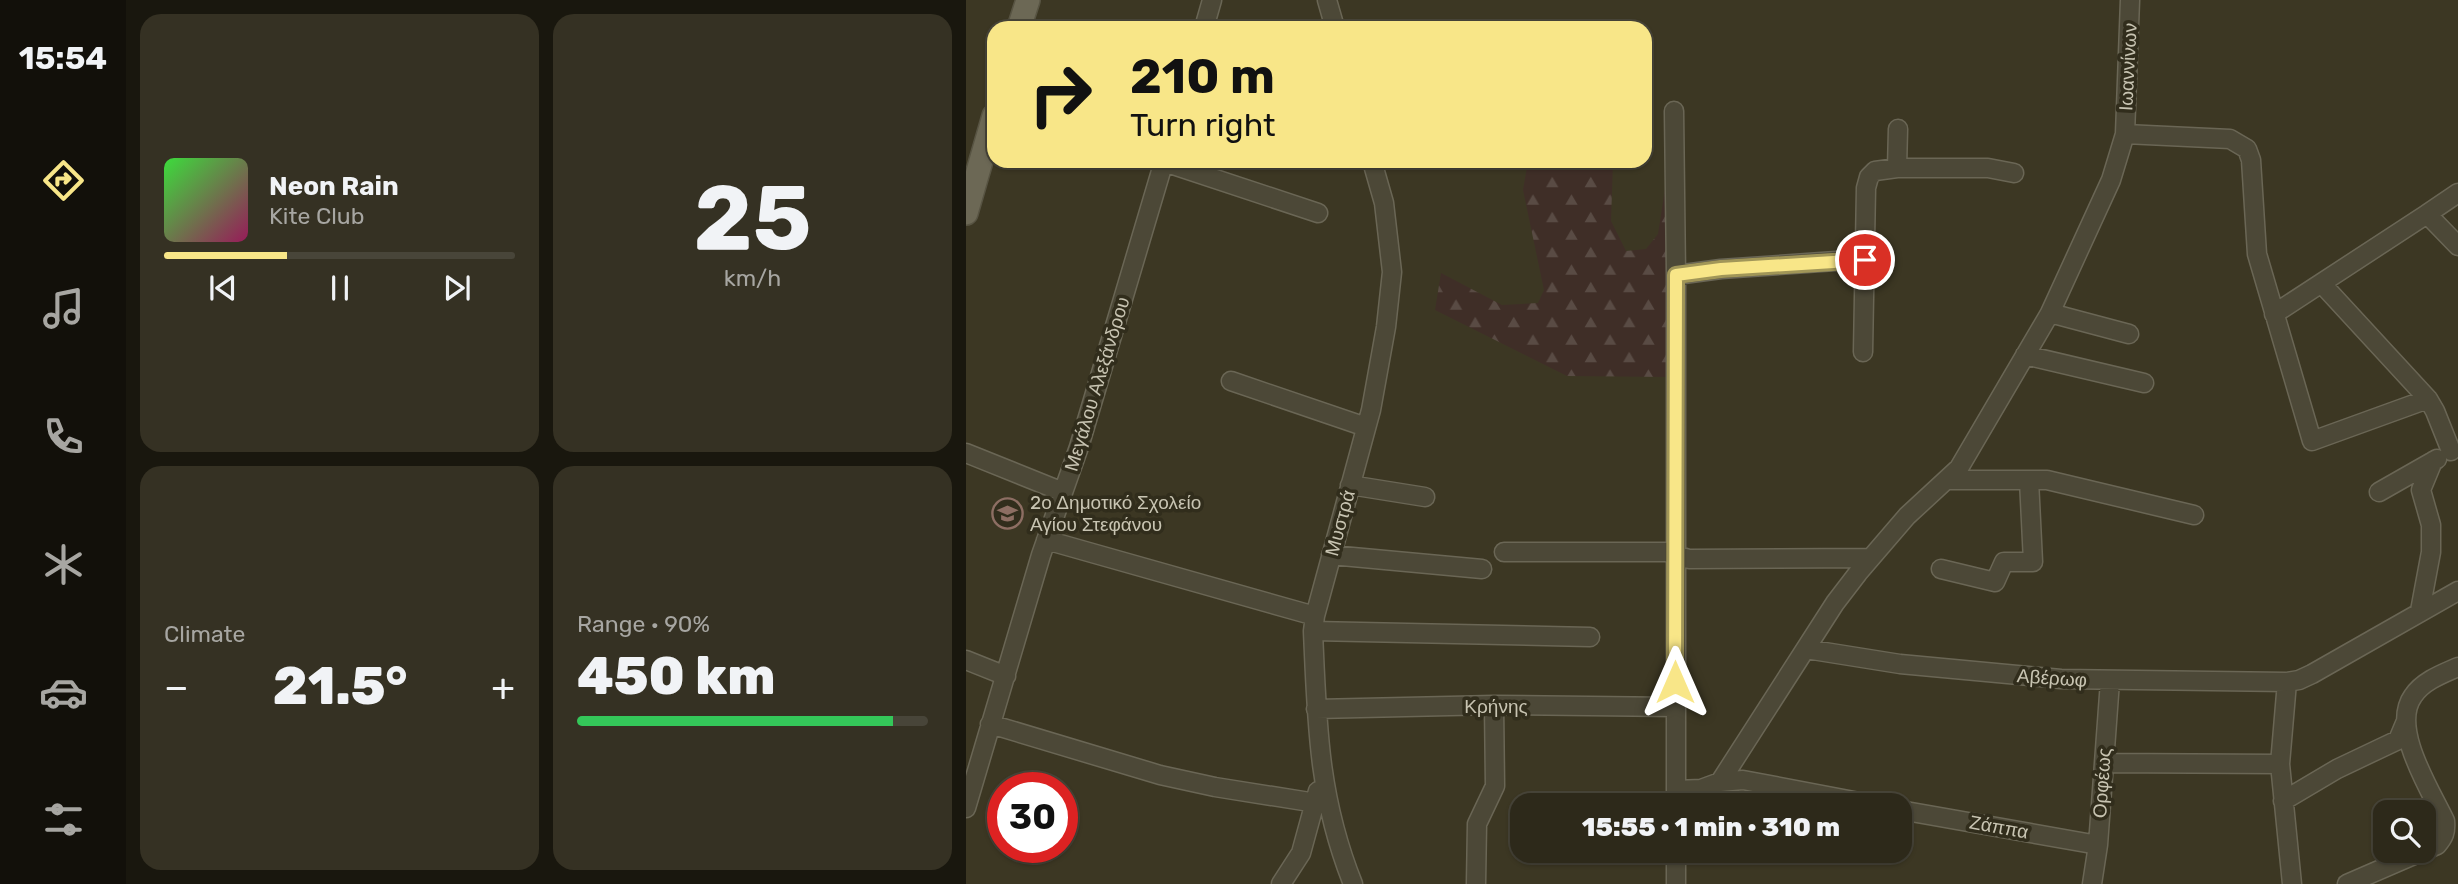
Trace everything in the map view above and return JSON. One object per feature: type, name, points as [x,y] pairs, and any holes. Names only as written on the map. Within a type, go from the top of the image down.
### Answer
[{"type":"main road","points":[[1021,21],[1022,2]]},
{"type":"main road","points":[[966,213],[987,140]]},
{"type":"street","points":[[1206,21],[1212,0]]},
{"type":"street","points":[[1327,0],[1333,21]]},
{"type":"street","name":"Ιωαννίνων","points":[[1720,782],[1835,603],[1907,516],[1959,468],[2050,313],[2111,180],[2124,134],[2130,0]]},
{"type":"street","points":[[1674,111],[1676,793]]},
{"type":"street","points":[[1896,168],[1898,129]]},
{"type":"street","points":[[2124,134],[2230,139],[2247,149],[2251,160],[2257,254],[2312,441],[2428,399]]},
{"type":"street","name":"Μεγάλου Αλεξάνδρου","points":[[966,808],[1046,540],[1079,447],[1162,168]]},
{"type":"street","points":[[1185,168],[1318,213]]},
{"type":"street","name":"Μυστρά","points":[[1353,884],[1332,824],[1322,772],[1314,623],[1366,427],[1383,349],[1392,272],[1384,203],[1374,168]]},
{"type":"street","points":[[1863,352],[1866,188],[1869,177],[1875,171],[1896,168],[1988,168],[2014,173]]},
{"type":"street","points":[[2274,314],[2458,193]]},
{"type":"street","points":[[2427,214],[2458,246]]},
{"type":"street","points":[[1676,275],[1721,269],[1865,260]]},
{"type":"street","points":[[2322,284],[2428,399],[2454,448],[2379,492]]},
{"type":"street","points":[[2050,313],[2129,334]]},
{"type":"street","points":[[2025,355],[2144,383]]},
{"type":"street","points":[[1231,382],[1366,427]]},
{"type":"street","points":[[966,453],[1063,492]]},
{"type":"street","points":[[2420,611],[2431,552],[2431,525],[2421,490],[2433,461]]},
{"type":"street","points":[[1948,480],[2047,480],[2194,515]]},
{"type":"street","points":[[1941,569],[1995,582],[2004,562],[2033,562],[2029,480]]},
{"type":"street","points":[[1350,485],[1425,497]]},
{"type":"street","points":[[1046,540],[1314,623],[1590,637]]},
{"type":"street","points":[[1504,551],[1666,552],[1689,559],[1870,558]]},
{"type":"street","points":[[1331,555],[1482,569]]},
{"type":"street","points":[[2292,884],[2280,764],[2293,681],[2458,591]]},
{"type":"street","name":"Αβέρωφ","points":[[1805,649],[1957,670],[2110,681],[2293,681]]},
{"type":"street","points":[[966,660],[1006,676]]},
{"type":"street","points":[[2283,801],[2337,769],[2398,740],[2412,697],[2427,682],[2458,667]]},
{"type":"street","name":"Ορφέως","points":[[2092,884],[2098,845],[2110,681]]},
{"type":"street","points":[[1476,884],[1477,824],[1495,786],[1494,705]]},
{"type":"street","name":"Κρήνης","points":[[1317,709],[1494,705],[1676,707]]},
{"type":"street","points":[[2347,884],[2437,845],[2443,839],[2445,821],[2409,745],[2407,719]]},
{"type":"street","points":[[990,724],[1160,775],[1316,803]]},
{"type":"street","points":[[2104,763],[2280,764]]},
{"type":"street","points":[[1280,884],[1301,853],[1322,772]]},
{"type":"street","points":[[1690,793],[1720,782],[1743,780],[1812,793]]},
{"type":"street","name":"Ζάππα","points":[[1912,812],[2098,845]]},
{"type":"street","points":[[1676,863],[1676,884]]},
{"type":"green space","points":[[1527,168],[1613,168],[1611,221],[1626,251],[1646,249],[1658,234],[1668,170],[1669,377],[1567,376],[1435,310],[1441,273],[1502,305],[1538,303],[1544,290],[1523,190]]},
{"type":"place","name":"2ο Δημοτικό Σχολείο Αγίου Στεφάνου","points":[[1007,513]]},
{"type":"route","points":[[1675,682],[1676,275],[1721,269],[1865,260]]}]
